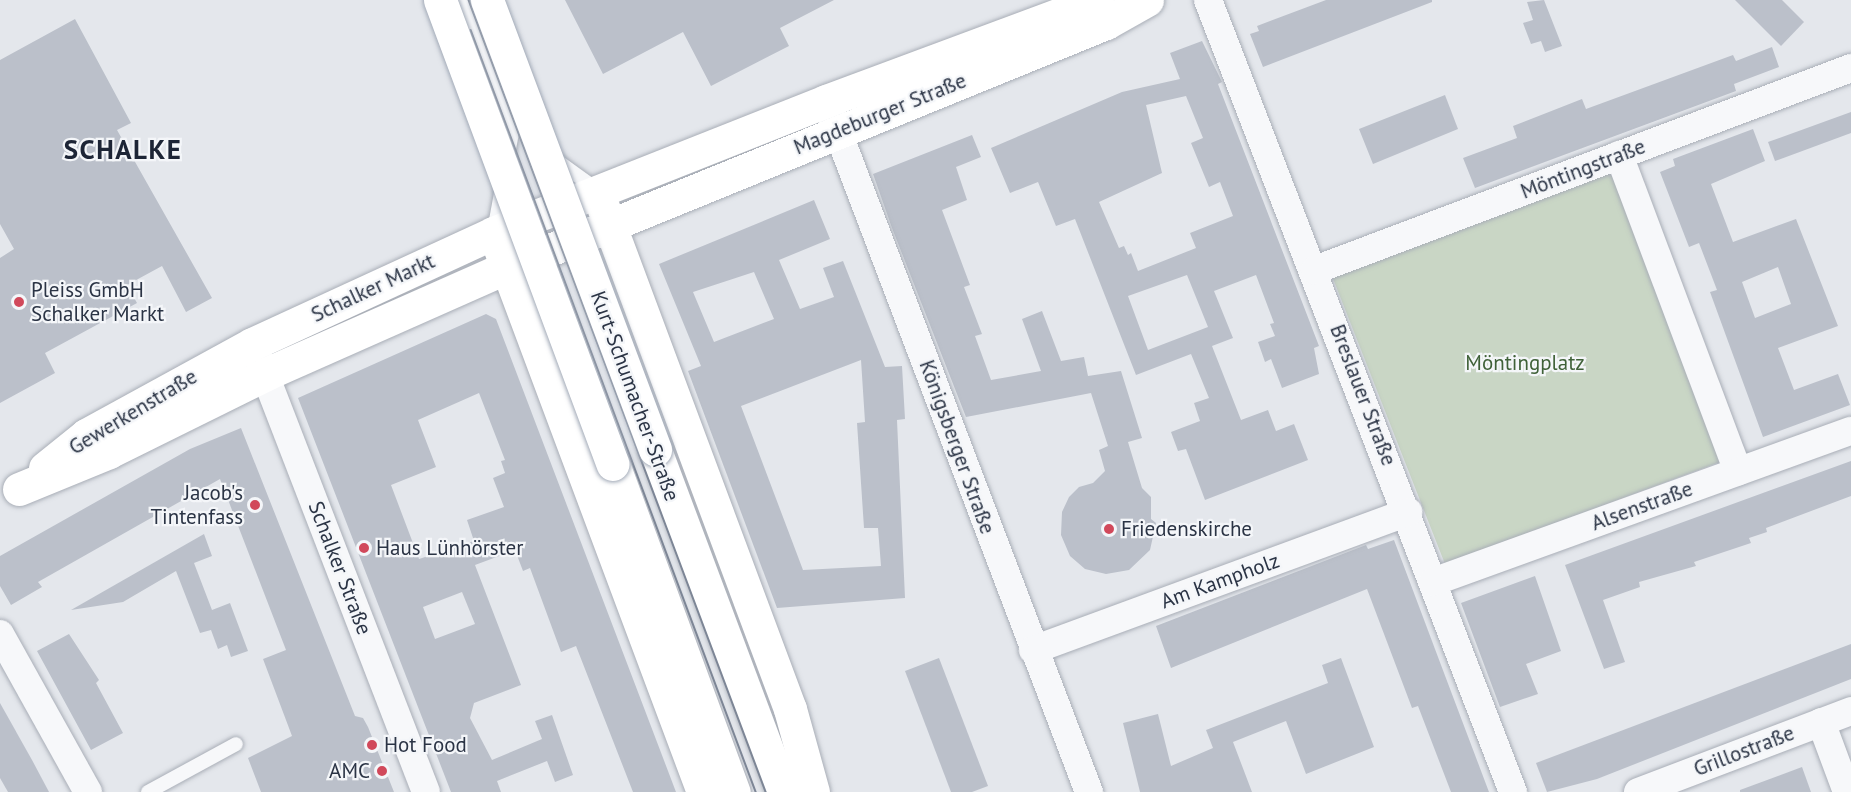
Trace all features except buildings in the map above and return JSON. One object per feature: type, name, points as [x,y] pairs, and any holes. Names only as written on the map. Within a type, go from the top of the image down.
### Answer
[{"type":"street","name":"Kurt-Schumacher-Straße","points":[[440,0],[734,792]]},
{"type":"street","name":"Kurt-Schumacher-Straße","points":[[487,0],[783,792]]},
{"type":"street","name":"Magdeburger Straße","points":[[597,190],[825,101],[1098,0]]},
{"type":"street","name":"Magdeburger Straße","points":[[610,226],[1106,23],[1147,0]]},
{"type":"street","name":"Breslauer Straße","points":[[1208,0],[1315,270],[1513,792]]},
{"type":"street","name":"Möntingstraße","points":[[1315,270],[1851,68]]},
{"type":"street","name":"Königsberger Straße","points":[[825,101],[839,131],[1033,650],[1089,792]]},
{"type":"street","points":[[1619,155],[1738,471]]},
{"type":"street","name":"Kurt-Schumacher-Straße","points":[[597,190],[790,709],[813,792]]},
{"type":"street","name":"Schalker Markt","points":[[252,344],[493,233],[597,190]]},
{"type":"street","name":"Schalker Markt","points":[[266,374],[507,267],[610,226]]},
{"type":"street","points":[[493,233],[703,792]]},
{"type":"street","name":"Schalker Straße","points":[[252,344],[266,374],[426,792]]},
{"type":"street","name":"Gewerkenstraße","points":[[10,494],[86,435],[252,344]]},
{"type":"street","name":"Gewerkenstraße","points":[[10,494],[109,452],[266,374]]},
{"type":"street","name":"Alsenstraße","points":[[1433,582],[1851,431]]},
{"type":"street","name":"Am Kampholz","points":[[1033,650],[1408,513]]},
{"type":"street","points":[[0,634],[88,792]]},
{"type":"street","name":"Grillostraße","points":[[1638,792],[1851,711]]},
{"type":"street","points":[[1821,722],[1847,792]]},
{"type":"lane","points":[[465,0],[513,128],[493,233]]},
{"type":"lane","points":[[513,128],[597,190]]},
{"type":"lane","points":[[148,792],[236,744]]},
{"type":"green space","name":"Möntingplatz","points":[[1611,171],[1720,462],[1445,564],[1332,276]]},
{"type":"tram line","points":[[469,0],[766,792]]},
{"type":"tram line","points":[[471,30],[756,792]]},
{"type":"place","name":"Pleiss GmbH Schalker Markt","points":[[19,302]]},
{"type":"place","name":"Jacob's Tintenfass","points":[[255,505]]},
{"type":"place","name":"Friedenskirche","points":[[1109,529]]},
{"type":"place","name":"Haus Lünhörster","points":[[364,548]]},
{"type":"place","name":"Hot Food","points":[[372,745]]},
{"type":"place","name":"AMC","points":[[382,771]]},
{"type":"district","name":"SCHALKE","points":[[123,150]]}]
